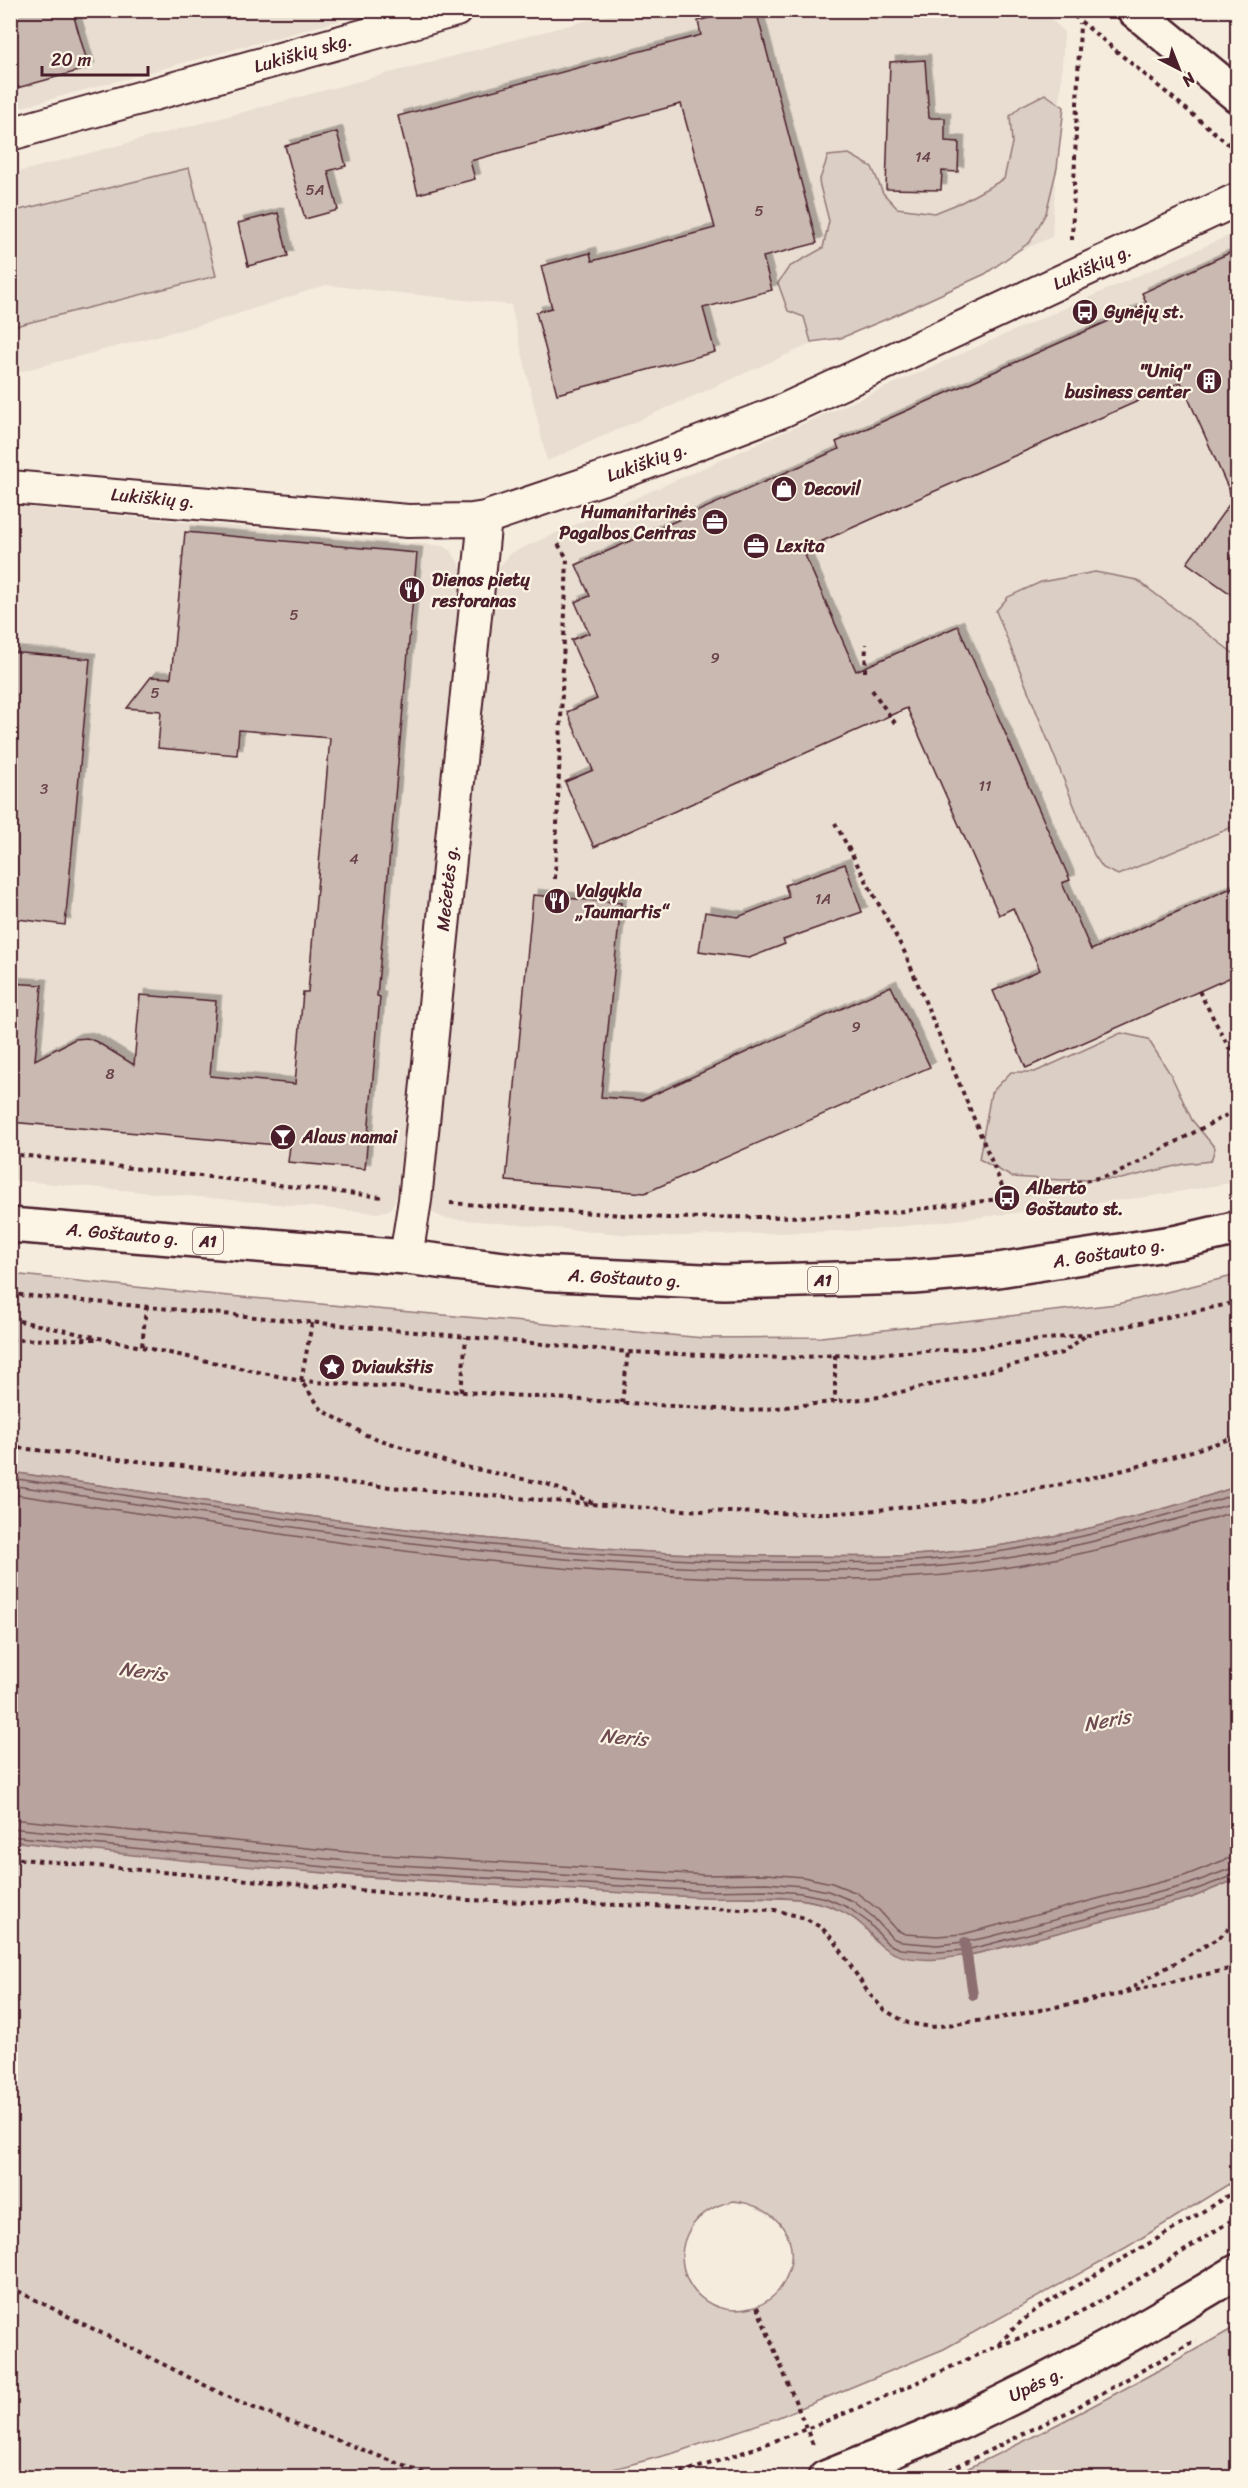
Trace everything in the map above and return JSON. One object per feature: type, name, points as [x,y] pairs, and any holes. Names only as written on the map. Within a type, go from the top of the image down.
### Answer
[{"type":"main road","points":[[1134,10],[1238,96]]},
{"type":"main road","name":"A. Goštauto g.","points":[[10,1225],[406,1257],[537,1274],[723,1282],[913,1277],[998,1270],[1178,1242],[1238,1228]]},
{"type":"main road","name":"Upės g.","points":[[820,2463],[956,2424],[1062,2371],[1164,2316],[1238,2271]]},
{"type":"street","name":"Lukiškių skg.","points":[[10,134],[456,10]]},
{"type":"street","name":"Lukiškių g.","points":[[10,487],[408,521],[485,518],[633,468],[782,411],[1238,199]]},
{"type":"street","name":"Mečetės g.","points":[[406,1257],[415,1200],[485,518]]},
{"type":"path","points":[[1067,10],[1080,24],[1238,152]]},
{"type":"path","points":[[1071,277],[1080,24]]},
{"type":"path","points":[[1231,146],[1238,140]]},
{"type":"path","points":[[555,879],[567,558],[558,544]]},
{"type":"path","points":[[865,672],[866,644]]},
{"type":"path","points":[[872,690],[897,726]]},
{"type":"path","points":[[835,823],[904,951],[1007,1198]]},
{"type":"path","points":[[1199,991],[1238,1065]]},
{"type":"path","points":[[10,1154],[415,1200],[666,1218],[864,1216],[1007,1198],[1116,1174],[1238,1109]]},
{"type":"path","points":[[10,1294],[628,1352],[782,1358],[966,1349],[1089,1334],[1238,1302]]},
{"type":"path","points":[[142,1346],[146,1308]]},
{"type":"path","points":[[10,1319],[301,1381],[747,1412],[880,1396],[1062,1353],[1089,1334]]},
{"type":"path","points":[[312,1323],[301,1381],[322,1410],[366,1435],[456,1465],[547,1484],[599,1505]]},
{"type":"path","points":[[461,1392],[466,1337]]},
{"type":"path","points":[[10,1340],[107,1339]]},
{"type":"path","points":[[622,1403],[628,1352]]},
{"type":"path","points":[[835,1355],[835,1402]]},
{"type":"path","points":[[10,1447],[338,1482],[599,1505],[714,1511],[832,1513],[1005,1497],[1100,1477],[1191,1452],[1238,1436]]},
{"type":"path","points":[[10,1858],[466,1900],[775,1911],[805,1918],[822,1928],[836,1943],[867,1992],[884,2010],[908,2023],[932,2027],[999,2018],[1238,1967]]},
{"type":"path","points":[[1120,1994],[1220,1937],[1238,1919]]},
{"type":"path","points":[[998,2345],[1016,2325],[1038,2308],[1238,2189]]},
{"type":"path","points":[[664,2478],[722,2461],[807,2428],[899,2391],[998,2345],[1062,2321],[1182,2253],[1238,2216]]},
{"type":"path","points":[[10,2287],[236,2401],[436,2478]]},
{"type":"path","points":[[757,2307],[820,2463]]},
{"type":"shaded area","points":[[1043,10],[1064,32],[1052,237],[547,461],[511,305],[326,285],[222,319],[11,374],[11,174],[622,11]]},
{"type":"shaded area","points":[[11,11],[374,11],[11,110]]},
{"type":"shaded area","points":[[1045,94],[1064,107],[1057,168],[1046,213],[1030,242],[985,274],[889,318],[841,338],[811,342],[804,317],[788,311],[778,283],[789,267],[823,248],[829,221],[819,182],[828,156],[849,154],[872,167],[883,193],[897,208],[935,213],[962,202],[1004,179],[1012,143],[1010,116],[1021,106]]},
{"type":"shaded area","points":[[189,168],[216,276],[11,327],[11,212]]},
{"type":"shaded area","points":[[1237,232],[1237,1182],[1147,1197],[872,1230],[652,1237],[443,1218],[433,1213],[429,1199],[493,582],[499,567],[511,553]]},
{"type":"shaded area","points":[[10,506],[443,546],[451,551],[457,560],[462,570],[462,578],[397,1195],[391,1209],[378,1213],[11,1180]]},
{"type":"shaded area","points":[[1095,572],[1137,580],[1237,656],[1237,825],[1118,875],[1103,868],[1094,855],[996,611],[1008,597],[1041,582]]},
{"type":"shaded area","points":[[1121,1033],[1148,1039],[1171,1075],[1192,1120],[1215,1148],[1211,1161],[1184,1164],[1121,1179],[1061,1180],[1012,1177],[979,1159],[991,1093],[1011,1072],[1035,1072]]},
{"type":"shaded area","points":[[11,1274],[174,1291],[704,1338],[821,1337],[1117,1304],[1237,1275],[1237,1486],[1105,1525],[979,1549],[861,1557],[772,1556],[676,1553],[485,1538],[295,1514],[11,1472]]},
{"type":"shaded area","points":[[11,1841],[366,1877],[614,1892],[800,1899],[824,1904],[847,1913],[864,1926],[875,1941],[915,1958],[967,1956],[992,1950],[1191,1898],[1237,1879],[1237,2179],[1127,2247],[944,2349],[774,2419],[674,2453],[583,2477],[11,2478]],"holes":[[[733,2201],[748,2204],[774,2218],[783,2228],[789,2240],[790,2268],[783,2284],[774,2296],[765,2302],[751,2308],[726,2309],[706,2301],[691,2287],[684,2268],[683,2248],[691,2228],[707,2212]]]},
{"type":"shaded area","points":[[1237,2326],[1237,2477],[949,2477],[1095,2405]]},
{"type":"water","name":"Neris","points":[[11,1472],[295,1514],[485,1538],[676,1553],[772,1556],[861,1557],[979,1549],[1105,1525],[1237,1486],[1237,1879],[1191,1898],[992,1950],[951,1958],[922,1959],[908,1958],[884,1948],[863,1926],[841,1911],[799,1899],[658,1895],[395,1879],[203,1862],[11,1841]]},
{"type":"building","points":[[10,10],[72,10],[89,68],[10,90]]},
{"type":"building","points":[[737,10],[756,10],[817,243],[763,257],[772,290],[703,308],[715,352],[557,394],[536,312],[552,308],[541,266],[590,253],[592,261],[715,228],[681,104],[470,161],[475,179],[418,194],[398,116],[701,35],[698,21]]},
{"type":"building","points":[[925,60],[929,118],[945,118],[945,141],[959,142],[958,172],[942,171],[941,190],[886,189],[890,62]]},
{"type":"building","points":[[337,132],[346,166],[328,171],[338,210],[305,219],[285,146]]},
{"type":"building","points":[[278,213],[288,256],[248,266],[238,223]]},
{"type":"building","points":[[1238,249],[1238,599],[1187,563],[1233,499],[1181,382],[818,543],[820,548],[805,555],[856,671],[958,626],[1070,880],[1062,883],[1091,950],[1238,885],[1238,974],[1026,1068],[993,991],[1040,970],[1013,908],[999,915],[907,708],[594,847],[565,782],[593,770],[567,712],[597,699],[571,640],[589,633],[575,602],[590,596],[576,565],[839,449],[836,442],[1147,304],[1142,293]]},
{"type":"building","points":[[185,532],[417,553],[377,996],[380,997],[365,1169],[288,1162],[290,1146],[10,1122],[10,983],[42,985],[35,1060],[75,1039],[87,1038],[134,1065],[140,995],[216,1001],[210,1076],[295,1084],[303,992],[308,992],[330,738],[239,730],[237,755],[158,748],[161,711],[127,708],[151,677],[171,678]]},
{"type":"building","points":[[10,652],[90,659],[65,925],[10,918]]},
{"type":"building","points":[[845,864],[862,912],[783,940],[785,944],[749,958],[699,951],[705,912],[738,917],[789,897],[785,885]]},
{"type":"building","points":[[533,895],[621,903],[601,1097],[642,1100],[891,986],[930,1067],[645,1193],[506,1181]]},
{"type":"waterway","points":[[965,1942],[973,1995]]},
{"type":"place","name":"Gynėjų st.","points":[[1085,312]]},
{"type":"place","name":"\"Uniq\" business center","points":[[1209,381]]},
{"type":"place","name":"Decovil","points":[[784,489]]},
{"type":"place","name":"Humanitarinės Pagalbos Centras","points":[[715,522]]},
{"type":"place","name":"Lexita","points":[[756,546]]},
{"type":"place","name":"Dienos pietų restoranas","points":[[412,590]]},
{"type":"place","name":"Valgykla „Taumartis“","points":[[557,901]]},
{"type":"place","name":"Alaus namai","points":[[283,1137]]},
{"type":"place","name":"Alberto Goštauto st.","points":[[1007,1198]]},
{"type":"place","name":"Dviaukštis","points":[[332,1367]]}]
